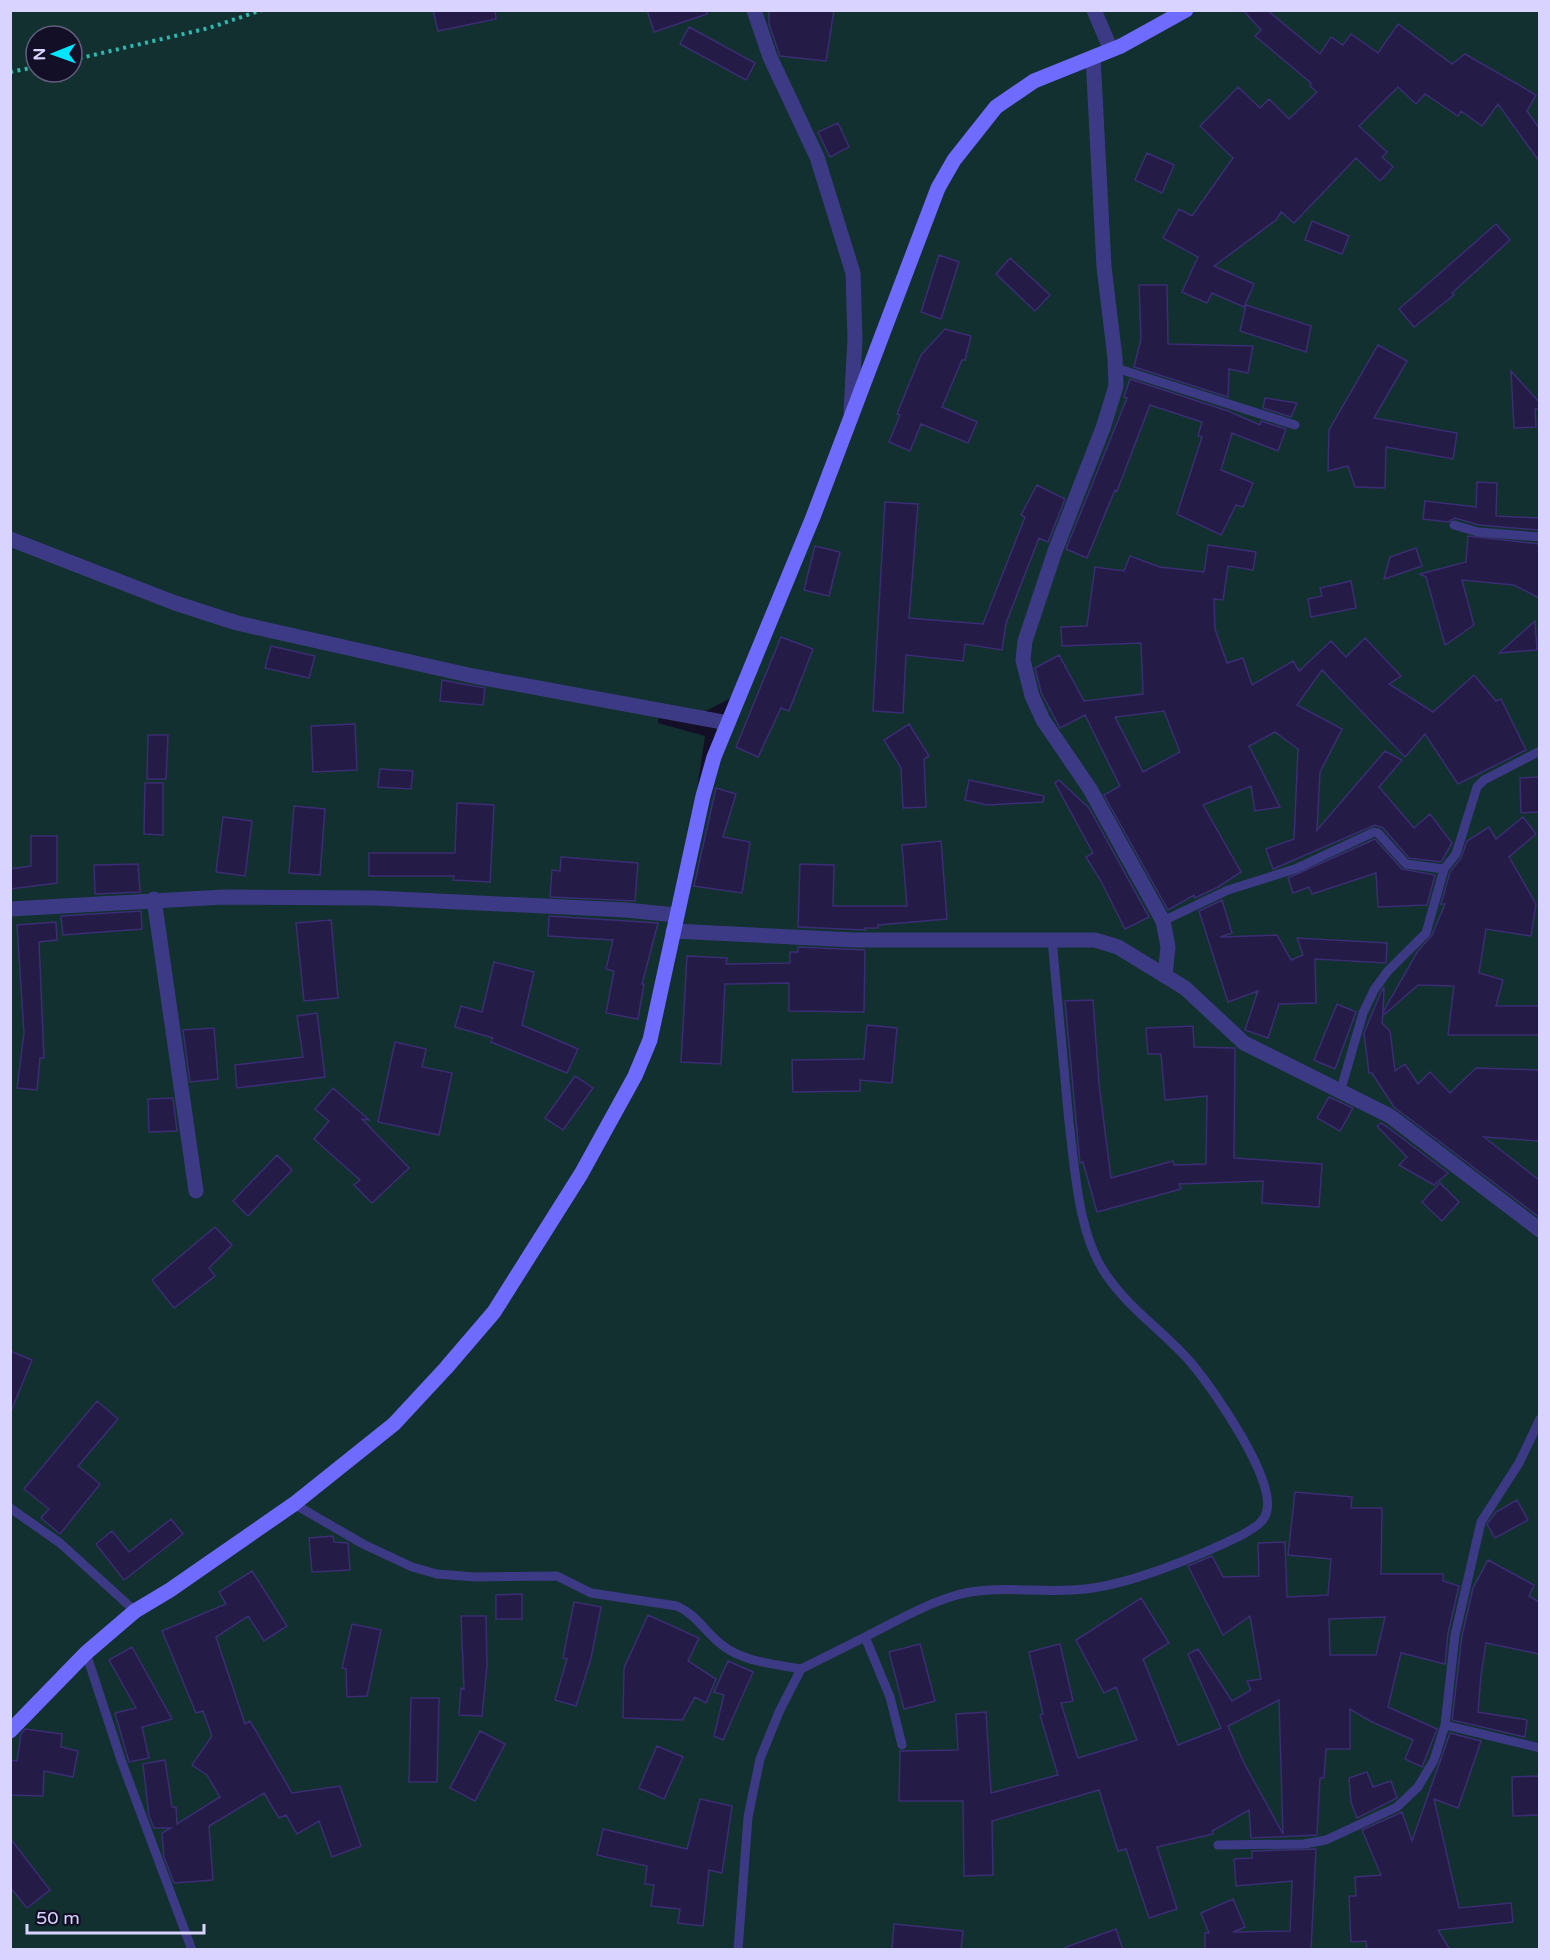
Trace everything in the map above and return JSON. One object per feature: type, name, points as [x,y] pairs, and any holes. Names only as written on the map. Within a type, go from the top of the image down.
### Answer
[{"type":"street","points":[[754,10],[770,57],[817,157],[853,273],[855,339],[851,418]]},
{"type":"street","points":[[1094,10],[1111,50]]},
{"type":"street","points":[[10,1731],[86,1653],[135,1611],[170,1590],[294,1504],[393,1424],[494,1312],[581,1174],[634,1076],[653,1029],[703,796],[728,723],[851,418],[927,212],[954,160],[996,106],[1034,81],[1111,50],[1186,10]]},
{"type":"street","points":[[1093,57],[1104,267],[1116,368],[1113,399],[1054,551],[1025,641],[1023,660],[1032,696],[1043,720],[1090,789],[1162,921],[1168,947],[1165,976]]},
{"type":"street","points":[[10,539],[175,603],[237,623],[473,676],[728,723]]},
{"type":"street","points":[[10,909],[154,899],[375,898],[626,910],[676,915]]},
{"type":"street","points":[[154,899],[196,1191]]},
{"type":"street","points":[[673,931],[854,940],[1107,942],[1135,956],[1185,988],[1244,1042],[1341,1089],[1390,1116],[1539,1230]]},
{"type":"lane","points":[[1116,368],[1295,425]]},
{"type":"lane","points":[[1454,525],[1478,532],[1539,537]]},
{"type":"lane","points":[[1341,1089],[1363,1013],[1387,972],[1426,933],[1444,869],[1456,854],[1477,787],[1484,780],[1539,751]]},
{"type":"lane","points":[[1162,921],[1228,890],[1312,861],[1374,832],[1378,833],[1406,864],[1444,869]]},
{"type":"lane","points":[[738,1950],[748,1817],[760,1759],[779,1712],[801,1669],[935,1602],[958,1594],[977,1591],[1075,1590],[1109,1585],[1186,1559],[1240,1535],[1263,1521],[1268,1509],[1266,1492],[1258,1469],[1222,1402],[1191,1362],[1130,1306],[1105,1274],[1090,1238],[1080,1206],[1074,1163],[1052,940]]},
{"type":"lane","points":[[1218,1845],[1317,1843],[1337,1837],[1386,1813],[1404,1802],[1418,1787],[1434,1760],[1445,1725],[1455,1635],[1481,1522],[1519,1463],[1539,1419]]},
{"type":"lane","points":[[294,1504],[354,1539],[412,1567],[437,1574],[475,1577],[557,1576],[591,1593],[677,1606],[689,1611],[723,1647],[740,1656],[801,1669]]},
{"type":"lane","points":[[10,1508],[60,1543],[135,1611]]},
{"type":"lane","points":[[865,1637],[890,1697],[902,1745]]},
{"type":"lane","points":[[86,1653],[121,1760],[192,1950]]},
{"type":"lane","points":[[1445,1725],[1539,1749]]},
{"type":"path","points":[[84,57],[198,31],[262,10]]},
{"type":"green space","points":[[11,11],[1539,11],[1539,1949],[11,1950]],"holes":[[[741,693],[717,726],[692,823],[705,736],[658,723],[660,709],[698,715]]]},
{"type":"building","points":[[433,10],[495,10],[496,19],[438,31]]},
{"type":"building","points":[[647,10],[706,10],[707,14],[654,32]]},
{"type":"building","points":[[769,10],[834,10],[826,61],[780,56],[769,24]]},
{"type":"building","points":[[1243,10],[1267,10],[1320,54],[1331,37],[1343,45],[1351,34],[1378,53],[1398,24],[1452,64],[1465,54],[1536,95],[1527,111],[1539,128],[1539,161],[1498,104],[1482,126],[1461,111],[1458,116],[1425,94],[1416,104],[1398,87],[1359,126],[1387,152],[1382,157],[1393,167],[1380,181],[1356,158],[1294,223],[1281,212],[1276,220],[1214,266],[1254,284],[1244,307],[1212,293],[1207,303],[1182,292],[1198,257],[1163,238],[1179,209],[1192,216],[1233,158],[1200,126],[1238,87],[1260,108],[1269,99],[1289,119],[1317,92],[1310,86],[1311,83],[1255,36],[1261,30]]},
{"type":"building","points":[[689,27],[755,63],[746,80],[680,44]]},
{"type":"building","points":[[838,123],[849,147],[830,157],[818,132]]},
{"type":"building","points":[[1147,153],[1174,165],[1162,193],[1135,180]]},
{"type":"building","points":[[1312,221],[1349,236],[1342,254],[1305,240]]},
{"type":"building","points":[[1496,224],[1510,240],[1452,293],[1454,295],[1414,327],[1399,309]]},
{"type":"building","points":[[939,255],[959,262],[941,319],[921,312]]},
{"type":"building","points":[[1010,258],[1050,295],[1035,311],[996,274]]},
{"type":"building","points":[[1139,285],[1167,285],[1168,344],[1253,346],[1248,373],[1229,369],[1228,397],[1134,367],[1141,339]]},
{"type":"building","points":[[1246,305],[1311,326],[1306,352],[1240,331]]},
{"type":"building","points":[[945,329],[971,336],[965,360],[962,360],[942,407],[977,422],[968,443],[921,424],[910,451],[889,442],[900,415],[897,414],[921,355]]},
{"type":"building","points":[[1378,345],[1407,361],[1374,418],[1457,433],[1453,459],[1386,447],[1385,488],[1355,487],[1348,466],[1328,471],[1329,430]]},
{"type":"building","points":[[1511,371],[1539,402],[1539,409],[1535,409],[1536,427],[1514,428]]},
{"type":"building","points":[[1130,379],[1228,411],[1260,425],[1261,421],[1286,429],[1278,451],[1232,433],[1221,470],[1253,483],[1243,507],[1236,505],[1221,535],[1177,514],[1202,437],[1198,436],[1202,422],[1150,405],[1117,491],[1115,490],[1087,558],[1066,549],[1127,398],[1124,397]]},
{"type":"building","points":[[1265,398],[1297,403],[1291,417],[1263,408]]},
{"type":"building","points":[[1477,482],[1497,483],[1496,516],[1539,518],[1539,530],[1479,525],[1455,518],[1448,522],[1423,519],[1425,501],[1476,507]]},
{"type":"building","points":[[1037,485],[1065,499],[1048,542],[1039,538],[1006,623],[1002,650],[965,644],[963,661],[906,655],[903,713],[873,711],[885,502],[918,504],[909,618],[983,624],[1025,517],[1021,515]]},
{"type":"building","points":[[1468,536],[1539,544],[1539,598],[1514,585],[1462,580],[1474,625],[1445,645],[1426,577],[1420,574],[1466,562]]},
{"type":"building","points":[[1208,545],[1256,552],[1253,570],[1228,566],[1223,600],[1214,599],[1215,629],[1227,663],[1243,658],[1252,685],[1293,661],[1299,671],[1331,641],[1346,657],[1365,638],[1401,676],[1389,684],[1433,712],[1474,675],[1496,701],[1501,699],[1526,750],[1458,784],[1425,734],[1405,757],[1322,670],[1297,705],[1342,729],[1320,772],[1317,830],[1385,751],[1402,760],[1379,787],[1414,828],[1430,814],[1452,843],[1441,862],[1409,858],[1383,828],[1375,825],[1273,869],[1266,849],[1294,839],[1298,749],[1275,732],[1249,746],[1280,807],[1255,811],[1251,786],[1203,805],[1241,872],[1218,887],[1195,898],[1194,895],[1168,910],[1104,795],[1120,786],[1085,715],[1060,728],[1041,692],[1035,668],[1059,655],[1084,701],[1143,694],[1141,643],[1062,646],[1061,627],[1087,626],[1095,567],[1124,571],[1130,556],[1160,567],[1204,572]],"holes":[[[1164,711],[1180,752],[1143,772],[1115,717]]]},
{"type":"building","points":[[815,546],[840,552],[829,596],[804,590]]},
{"type":"building","points":[[1416,548],[1422,566],[1384,579],[1390,557]]},
{"type":"building","points":[[1351,581],[1356,608],[1311,617],[1308,599],[1322,596],[1320,588]]},
{"type":"building","points":[[1535,621],[1537,650],[1499,653]]},
{"type":"building","points":[[781,637],[813,649],[789,711],[781,708],[758,757],[736,747]]},
{"type":"building","points":[[271,646],[315,656],[309,678],[265,668]]},
{"type":"building","points":[[442,680],[485,688],[483,705],[440,701]]},
{"type":"building","points":[[355,724],[357,770],[313,772],[311,726]]},
{"type":"building","points":[[909,724],[929,756],[924,759],[926,807],[903,808],[901,768],[884,740]]},
{"type":"building","points":[[148,735],[168,735],[166,779],[147,779]]},
{"type":"building","points":[[380,769],[413,771],[411,789],[378,787]]},
{"type":"building","points":[[1539,777],[1539,812],[1521,813],[1520,778]]},
{"type":"building","points":[[969,780],[1044,796],[1043,802],[987,805],[965,800]]},
{"type":"building","points":[[1059,780],[1089,808],[1149,917],[1125,929],[1086,857],[1093,853],[1055,783]]},
{"type":"building","points":[[145,783],[163,783],[163,835],[144,834]]},
{"type":"building","points":[[716,788],[736,794],[723,837],[750,842],[742,893],[694,886]]},
{"type":"building","points":[[457,803],[494,805],[490,882],[453,880],[454,876],[369,876],[369,853],[455,853]]},
{"type":"building","points":[[294,806],[325,809],[320,875],[289,873]]},
{"type":"building","points":[[223,817],[252,821],[245,876],[216,872]]},
{"type":"building","points":[[1523,817],[1536,834],[1509,857],[1536,904],[1531,936],[1486,929],[1479,973],[1503,980],[1496,1006],[1539,1006],[1539,1035],[1448,1035],[1454,986],[1418,985],[1385,1014],[1383,1012],[1418,951],[1432,935],[1445,904],[1441,904],[1450,872],[1461,858],[1467,841],[1489,827],[1496,839]]},
{"type":"building","points":[[31,836],[57,836],[57,883],[10,889],[10,869],[31,866]]},
{"type":"building","points":[[1375,839],[1402,869],[1435,875],[1427,905],[1378,907],[1376,873],[1312,894],[1309,887],[1293,893],[1288,878]]},
{"type":"building","points":[[941,841],[947,919],[878,925],[878,928],[865,928],[865,930],[798,927],[800,864],[834,865],[833,906],[907,906],[902,845]]},
{"type":"building","points":[[561,857],[638,863],[635,901],[550,897],[552,870],[560,871]]},
{"type":"building","points":[[138,864],[140,892],[95,894],[94,865]]},
{"type":"building","points":[[1222,900],[1232,933],[1220,937],[1277,935],[1291,960],[1303,955],[1297,938],[1387,943],[1386,963],[1315,959],[1316,1003],[1279,1004],[1268,1038],[1245,1030],[1258,991],[1228,1002],[1199,911]]},
{"type":"building","points":[[141,911],[142,929],[63,935],[61,916]]},
{"type":"building","points":[[549,916],[658,923],[642,984],[644,984],[638,1019],[606,1013],[614,971],[606,969],[613,940],[548,936]]},
{"type":"building","points":[[331,920],[338,998],[304,1001],[296,923]]},
{"type":"building","points":[[56,922],[57,940],[39,942],[44,1058],[40,1058],[37,1090],[17,1088],[24,1033],[17,925]]},
{"type":"building","points":[[798,947],[865,950],[864,1012],[789,1011],[789,983],[725,984],[721,1064],[681,1062],[687,956],[727,958],[726,964],[790,963],[790,952],[798,952]]},
{"type":"building","points":[[494,962],[534,972],[522,1025],[578,1049],[567,1073],[491,1042],[493,1038],[455,1027],[461,1006],[482,1012]]},
{"type":"building","points":[[1384,987],[1382,1023],[1390,1031],[1395,1071],[1405,1064],[1418,1084],[1430,1072],[1450,1093],[1476,1068],[1539,1070],[1539,1141],[1484,1137],[1539,1180],[1539,1217],[1394,1107],[1372,1073],[1369,1073],[1364,1033]]},
{"type":"building","points":[[1093,1000],[1099,1084],[1111,1178],[1173,1161],[1174,1165],[1206,1164],[1207,1096],[1165,1100],[1161,1054],[1148,1054],[1146,1028],[1193,1026],[1194,1047],[1235,1048],[1234,1158],[1322,1164],[1319,1207],[1262,1203],[1263,1181],[1179,1184],[1181,1189],[1097,1212],[1083,1162],[1080,1163],[1065,1001]]},
{"type":"building","points":[[1337,1004],[1356,1012],[1335,1069],[1314,1060]]},
{"type":"building","points":[[317,1013],[325,1077],[237,1088],[235,1065],[303,1057],[297,1016]]},
{"type":"building","points":[[867,1025],[897,1028],[892,1083],[860,1080],[860,1091],[793,1092],[792,1060],[864,1059]]},
{"type":"building","points":[[214,1028],[218,1079],[190,1082],[183,1030]]},
{"type":"building","points":[[395,1042],[426,1049],[422,1067],[452,1073],[439,1135],[378,1122]]},
{"type":"building","points":[[575,1076],[593,1088],[563,1130],[545,1118]]},
{"type":"building","points":[[333,1088],[369,1120],[362,1119],[409,1168],[372,1203],[354,1185],[360,1180],[314,1139],[329,1121],[315,1109]]},
{"type":"building","points":[[1329,1097],[1353,1108],[1340,1131],[1317,1118]]},
{"type":"building","points":[[173,1098],[177,1131],[149,1132],[148,1099]]},
{"type":"building","points":[[1381,1123],[1448,1173],[1434,1185],[1399,1165],[1407,1157],[1377,1126]]},
{"type":"building","points":[[277,1155],[292,1170],[248,1216],[233,1201]]},
{"type":"building","points":[[1440,1183],[1459,1202],[1442,1221],[1422,1202]]},
{"type":"building","points":[[215,1227],[232,1245],[209,1268],[215,1276],[174,1308],[152,1280]]},
{"type":"building","points":[[10,1351],[32,1360],[11,1411],[10,1411]]},
{"type":"building","points":[[97,1401],[118,1419],[78,1466],[100,1484],[60,1534],[41,1518],[49,1509],[24,1489]]},
{"type":"building","points":[[1295,1492],[1352,1497],[1351,1508],[1382,1508],[1381,1574],[1443,1574],[1443,1581],[1459,1586],[1448,1633],[1445,1664],[1401,1653],[1388,1707],[1437,1729],[1422,1767],[1405,1759],[1413,1740],[1370,1721],[1350,1709],[1350,1749],[1326,1749],[1324,1778],[1320,1778],[1317,1835],[1251,1838],[1249,1810],[1212,1831],[1213,1834],[1157,1847],[1177,1909],[1149,1918],[1126,1849],[1118,1851],[1099,1790],[992,1821],[993,1875],[964,1876],[963,1801],[899,1801],[900,1751],[958,1750],[956,1714],[986,1712],[991,1793],[1058,1775],[1040,1715],[1043,1714],[1029,1652],[1060,1644],[1073,1701],[1061,1703],[1078,1758],[1137,1740],[1116,1687],[1104,1693],[1076,1640],[1141,1598],[1169,1643],[1143,1659],[1178,1745],[1221,1728],[1188,1654],[1198,1649],[1232,1701],[1251,1690],[1247,1681],[1261,1679],[1250,1616],[1223,1635],[1188,1566],[1212,1556],[1223,1577],[1259,1576],[1258,1543],[1285,1542],[1287,1597],[1328,1595],[1331,1559],[1288,1555]],"holes":[[[1385,1617],[1376,1655],[1330,1655],[1329,1619]],[[1279,1700],[1283,1834],[1244,1763],[1228,1726]]]},
{"type":"building","points":[[1517,1500],[1528,1520],[1495,1538],[1487,1524],[1496,1512]]},
{"type":"building","points":[[171,1519],[183,1534],[124,1580],[96,1544],[112,1531],[129,1552]]},
{"type":"building","points":[[333,1536],[334,1542],[348,1543],[350,1570],[312,1572],[309,1538]]},
{"type":"building","points":[[1488,1560],[1534,1585],[1529,1596],[1539,1602],[1539,1654],[1486,1643],[1481,1675],[1478,1712],[1527,1720],[1525,1737],[1452,1720],[1462,1636],[1473,1588]]},
{"type":"building","points":[[252,1571],[287,1626],[264,1641],[248,1616],[216,1637],[245,1724],[250,1721],[292,1793],[340,1786],[361,1846],[332,1857],[319,1821],[297,1834],[286,1815],[279,1818],[264,1793],[209,1826],[213,1880],[174,1883],[164,1857],[162,1833],[171,1828],[154,1828],[149,1816],[143,1764],[165,1760],[172,1807],[176,1807],[177,1824],[220,1797],[207,1775],[192,1765],[212,1736],[203,1711],[196,1713],[162,1631],[226,1604],[219,1592]]},
{"type":"building","points":[[522,1594],[522,1619],[496,1619],[496,1595]]},
{"type":"building","points":[[574,1602],[601,1607],[591,1658],[576,1706],[555,1700],[567,1659],[563,1658]]},
{"type":"building","points":[[648,1615],[699,1638],[688,1661],[716,1679],[706,1703],[695,1697],[682,1720],[623,1718],[624,1668]]},
{"type":"building","points":[[461,1616],[486,1616],[487,1666],[482,1716],[459,1715],[461,1688],[464,1689]]},
{"type":"building","points":[[352,1624],[381,1630],[367,1696],[347,1697],[346,1669],[342,1668]]},
{"type":"building","points":[[920,1644],[935,1701],[904,1709],[889,1652]]},
{"type":"building","points":[[132,1647],[172,1719],[142,1727],[149,1758],[129,1762],[115,1713],[136,1708],[109,1660]]},
{"type":"building","points":[[728,1661],[753,1672],[723,1740],[714,1736],[724,1695],[714,1692]]},
{"type":"building","points":[[411,1698],[439,1698],[437,1782],[409,1782]]},
{"type":"building","points":[[25,1729],[62,1734],[61,1747],[78,1751],[73,1777],[44,1771],[43,1796],[10,1795],[10,1760],[17,1761],[21,1734]]},
{"type":"building","points":[[480,1731],[505,1744],[475,1801],[450,1788]]},
{"type":"building","points":[[1450,1733],[1481,1741],[1458,1808],[1434,1799],[1459,1908],[1511,1903],[1513,1922],[1438,1930],[1450,1950],[1367,1950],[1366,1941],[1351,1942],[1349,1896],[1356,1896],[1355,1877],[1381,1875],[1362,1830],[1402,1812],[1412,1841]]},
{"type":"building","points":[[657,1746],[683,1757],[664,1799],[639,1788]]},
{"type":"building","points":[[1367,1772],[1373,1787],[1391,1781],[1397,1798],[1357,1818],[1351,1802],[1349,1778]]},
{"type":"building","points":[[1539,1776],[1539,1815],[1513,1816],[1512,1777]]},
{"type":"building","points":[[700,1799],[732,1806],[722,1873],[709,1870],[703,1926],[678,1923],[680,1909],[651,1906],[654,1885],[645,1884],[647,1866],[597,1855],[603,1829],[687,1849]]},
{"type":"building","points":[[10,1838],[50,1890],[27,1908],[10,1887]]},
{"type":"building","points":[[1316,1849],[1311,1950],[1205,1950],[1205,1933],[1209,1933],[1201,1913],[1233,1899],[1245,1927],[1233,1932],[1290,1931],[1292,1881],[1236,1886],[1234,1859],[1252,1858],[1252,1851]]},
{"type":"building","points":[[894,1924],[963,1931],[961,1950],[892,1950]]},
{"type":"building","points":[[1116,1929],[1123,1950],[1066,1950],[1066,1947]]}]
